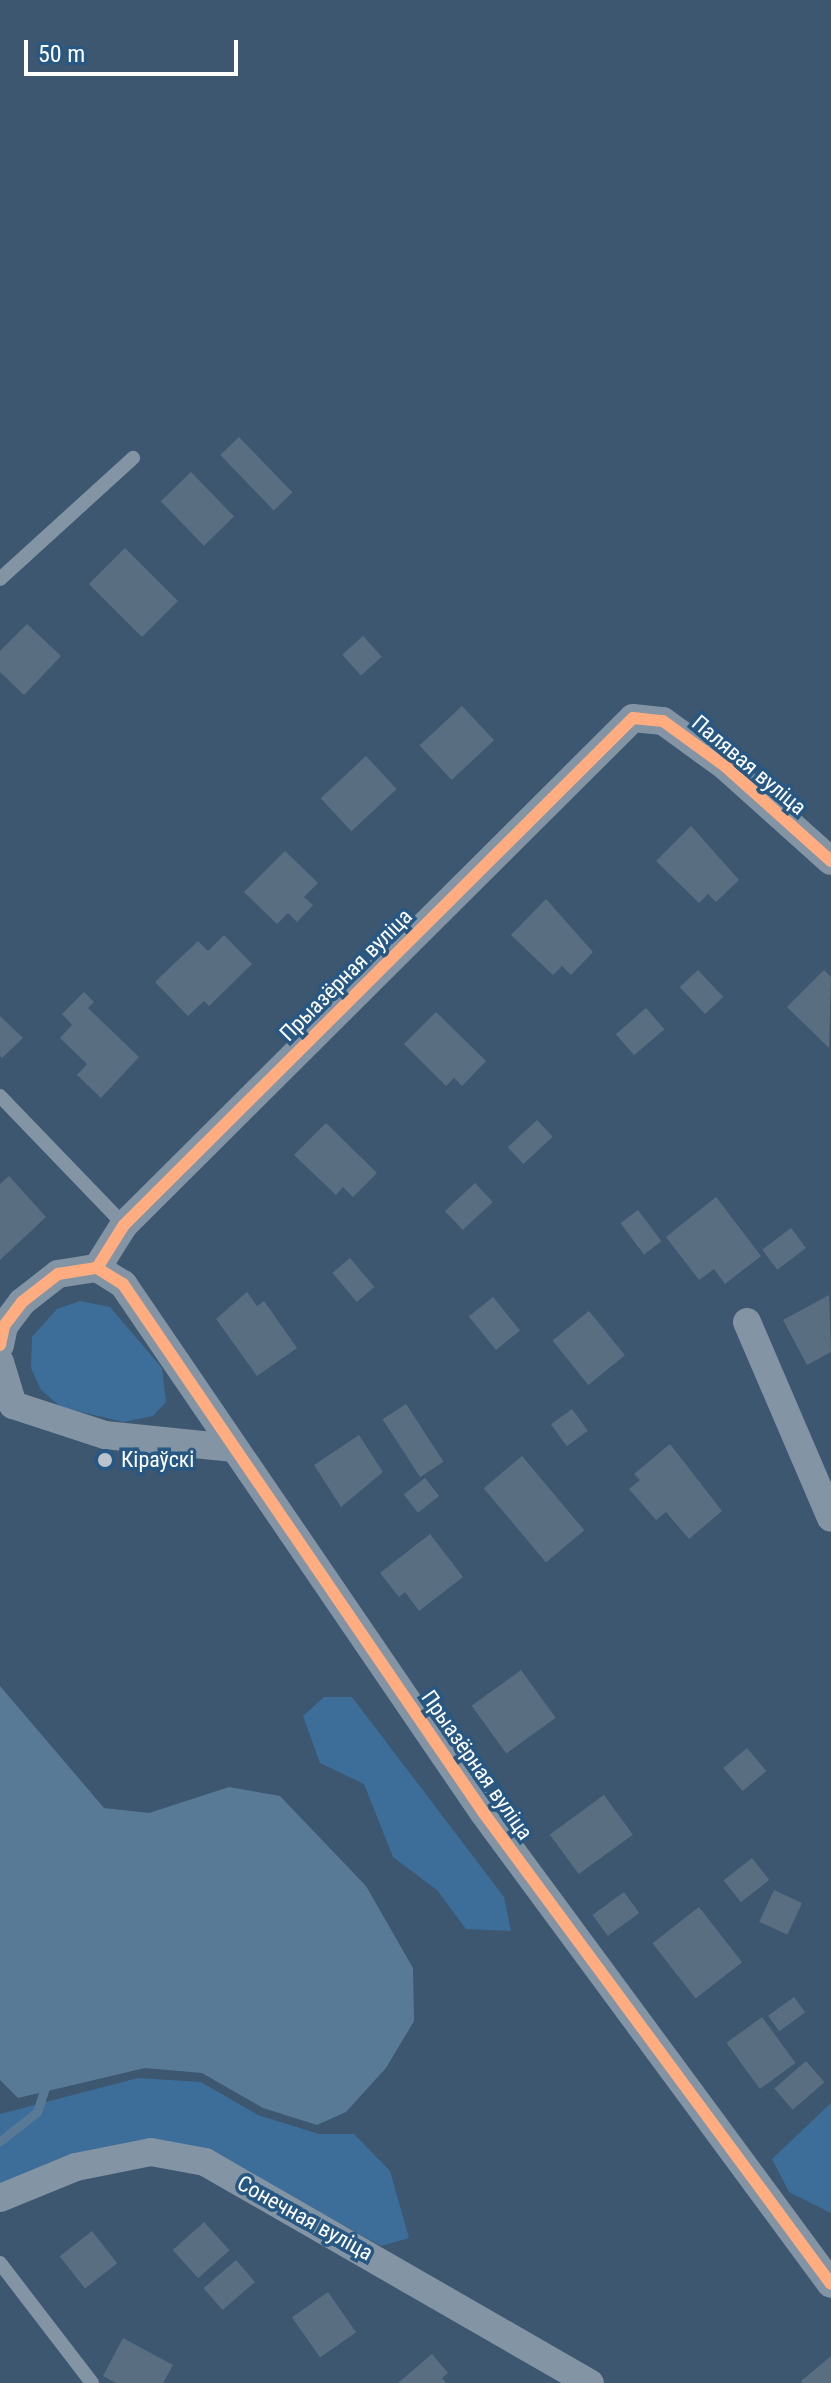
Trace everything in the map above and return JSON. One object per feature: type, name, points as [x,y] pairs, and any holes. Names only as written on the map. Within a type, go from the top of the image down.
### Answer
[{"type":"street","name":"Палявая вуліца","points":[[633,718],[663,721],[725,766],[831,861]]},
{"type":"street","name":"Прыазёрная вуліца","points":[[633,718],[124,1225],[97,1268],[123,1284],[483,1812],[831,2284]]},
{"type":"street","points":[[0,1345],[4,1326],[22,1302],[58,1274],[97,1268]]},
{"type":"street","points":[[747,1322],[831,1518]]},
{"type":"street","points":[[1,1376],[13,1405],[105,1435],[234,1448]]},
{"type":"street","name":"Сонечная вуліца","points":[[0,2198],[76,2167],[151,2152],[205,2162],[590,2383]]},
{"type":"lane","points":[[0,579],[133,458]]},
{"type":"lane","points":[[0,1096],[124,1225]]},
{"type":"lane","points":[[0,2263],[92,2383]]},
{"type":"shaded area","points":[[80,1301],[110,1307],[162,1368],[166,1402],[153,1416],[123,1422],[61,1407],[41,1390],[31,1368],[32,1337],[57,1309]]},
{"type":"shaded area","points":[[0,1686],[104,1808],[149,1813],[229,1787],[280,1796],[366,1886],[413,1968],[414,2021],[386,2068],[346,2112],[317,2125],[263,2108],[202,2073],[145,2068],[18,2098],[0,2080]]},
{"type":"shaded area","points":[[324,1697],[352,1697],[504,1897],[511,1931],[466,1929],[437,1890],[393,1857],[364,1784],[320,1763],[303,1716]]},
{"type":"shaded area","points":[[138,2078],[201,2082],[258,2115],[319,2134],[354,2134],[390,2171],[409,2238],[381,2246],[212,2153],[0,2186],[0,2114]]},
{"type":"shaded area","points":[[831,2103],[831,2213],[789,2192],[772,2159]]},
{"type":"building","points":[[239,437],[292,492],[274,510],[220,455]]},
{"type":"building","points":[[191,472],[234,517],[204,546],[161,501]]},
{"type":"building","points":[[125,548],[178,601],[142,637],[89,584]]},
{"type":"building","points":[[27,624],[61,656],[24,695],[0,672],[0,651]]},
{"type":"building","points":[[363,636],[382,657],[361,676],[342,655]]},
{"type":"building","points":[[462,706],[494,740],[452,780],[420,746]]},
{"type":"building","points":[[366,756],[397,789],[351,831],[321,798]]},
{"type":"building","points":[[691,826],[739,880],[716,902],[708,894],[699,903],[656,861]]},
{"type":"building","points":[[285,851],[318,883],[304,897],[313,905],[297,922],[288,913],[277,924],[244,892]]},
{"type":"building","points":[[546,899],[593,952],[571,975],[562,966],[553,975],[511,935]]},
{"type":"building","points":[[224,935],[252,964],[209,1006],[204,1001],[188,1016],[155,982],[198,941],[208,951]]},
{"type":"building","points":[[698,970],[723,997],[705,1014],[680,987]]},
{"type":"building","points":[[824,970],[831,977],[829,1048],[787,1007]]},
{"type":"building","points":[[84,992],[94,1002],[88,1008],[139,1057],[101,1098],[77,1075],[87,1064],[60,1038],[72,1025],[62,1014]]},
{"type":"building","points":[[646,1008],[664,1029],[634,1055],[616,1034]]},
{"type":"building","points":[[436,1012],[486,1061],[462,1086],[454,1078],[446,1086],[404,1044]]},
{"type":"building","points":[[0,1016],[23,1038],[2,1058],[0,1056]]},
{"type":"building","points":[[537,1120],[553,1137],[523,1164],[508,1147]]},
{"type":"building","points":[[326,1123],[377,1173],[353,1197],[343,1187],[336,1195],[294,1155]]},
{"type":"building","points":[[9,1176],[46,1217],[0,1260],[0,1184]]},
{"type":"building","points":[[475,1183],[493,1202],[463,1230],[445,1211]]},
{"type":"building","points":[[716,1197],[761,1256],[725,1284],[714,1269],[699,1280],[666,1237]]},
{"type":"building","points":[[638,1210],[661,1241],[644,1254],[620,1223]]},
{"type":"building","points":[[791,1228],[806,1248],[777,1270],[762,1250]]},
{"type":"building","points":[[350,1258],[374,1287],[357,1302],[332,1273]]},
{"type":"building","points":[[247,1292],[257,1306],[264,1301],[297,1348],[257,1376],[216,1319]]},
{"type":"building","points":[[829,1295],[831,1352],[807,1365],[783,1320]]},
{"type":"building","points":[[493,1297],[520,1330],[496,1350],[469,1317]]},
{"type":"building","points":[[589,1311],[625,1355],[588,1385],[552,1341]]},
{"type":"building","points":[[406,1404],[444,1462],[420,1477],[383,1419]]},
{"type":"building","points":[[572,1409],[588,1431],[567,1446],[551,1424]]},
{"type":"building","points":[[359,1435],[383,1472],[341,1507],[314,1465]]},
{"type":"building","points":[[670,1444],[722,1511],[689,1539],[666,1512],[656,1520],[629,1489],[640,1480],[634,1474]]},
{"type":"building","points":[[522,1456],[584,1530],[546,1562],[484,1488]]},
{"type":"building","points":[[425,1478],[439,1496],[418,1513],[404,1495]]},
{"type":"building","points":[[430,1534],[463,1577],[419,1611],[405,1592],[399,1597],[380,1573]]},
{"type":"building","points":[[521,1670],[556,1718],[506,1754],[472,1706]]},
{"type":"building","points":[[747,1748],[766,1771],[743,1791],[723,1768]]},
{"type":"building","points":[[604,1795],[633,1835],[579,1874],[550,1834]]},
{"type":"building","points":[[752,1858],[769,1880],[741,1902],[724,1880]]},
{"type":"building","points":[[774,1890],[802,1903],[787,1935],[759,1922]]},
{"type":"building","points":[[624,1892],[639,1913],[608,1936],[592,1915]]},
{"type":"building","points":[[699,1907],[742,1962],[696,1998],[653,1943]]},
{"type":"building","points":[[794,1997],[805,2012],[779,2031],[768,2016]]},
{"type":"building","points":[[762,2017],[796,2063],[760,2089],[726,2043]]},
{"type":"building","points":[[806,2061],[824,2082],[793,2110],[774,2089]]},
{"type":"building","points":[[204,2222],[229,2250],[198,2278],[173,2250]]},
{"type":"building","points":[[92,2231],[117,2263],[85,2289],[60,2256]]},
{"type":"building","points":[[236,2260],[255,2282],[223,2310],[204,2288]]},
{"type":"building","points":[[328,2292],[356,2332],[320,2357],[292,2317]]},
{"type":"building","points":[[123,2338],[173,2365],[163,2383],[116,2383],[103,2376]]},
{"type":"building","points":[[432,2354],[448,2373],[442,2378],[446,2383],[398,2383]]},
{"type":"building","points":[[831,2356],[831,2383],[801,2381]]},
{"type":"waterway","points":[[0,2141],[37,2112],[44,2090],[41,2080]]},
{"type":"cycle path","points":[[97,1268],[124,1225],[633,718],[663,721],[725,766],[831,861]]},
{"type":"cycle path","points":[[0,1345],[4,1326],[22,1302],[58,1274],[97,1268],[123,1284],[483,1812],[831,2284]]},
{"type":"place","name":"Кіраўскі","points":[[105,1460]]}]
